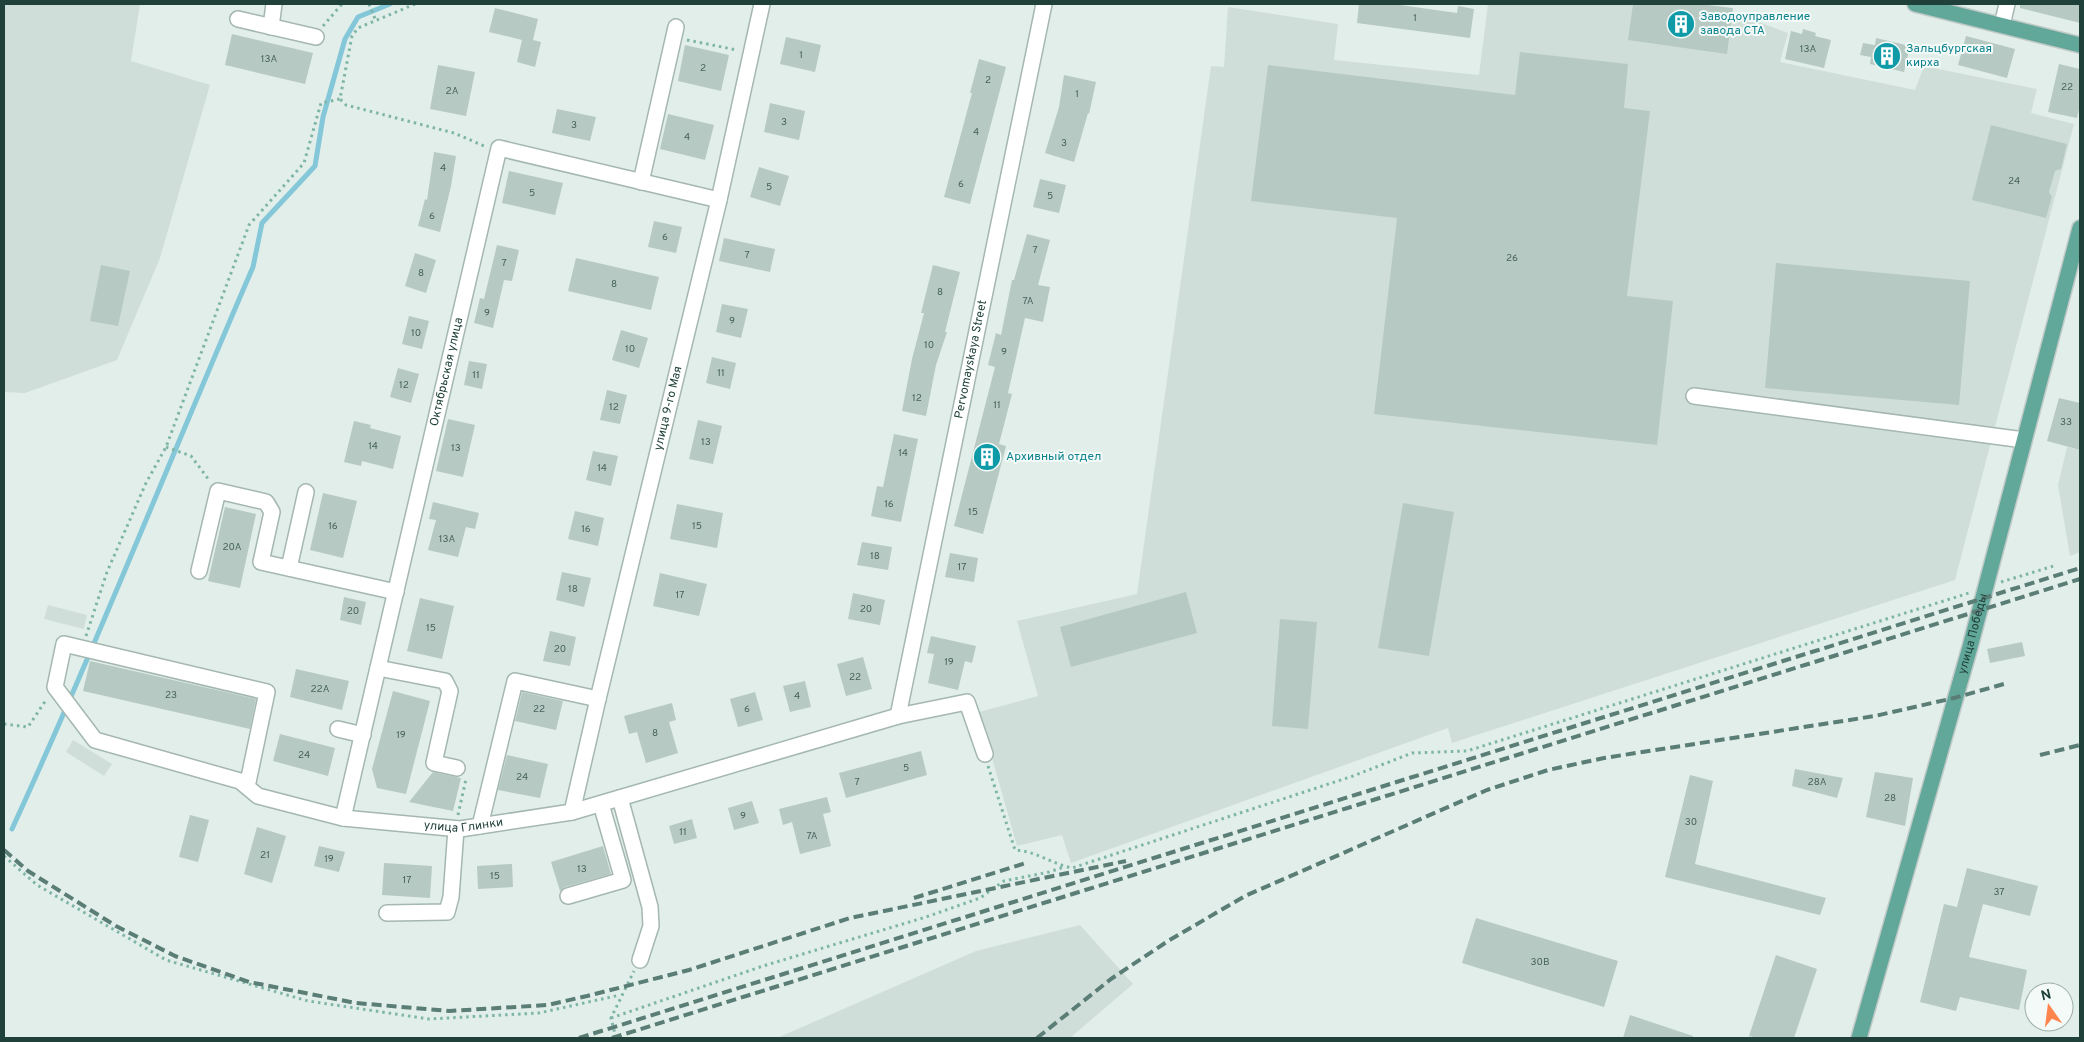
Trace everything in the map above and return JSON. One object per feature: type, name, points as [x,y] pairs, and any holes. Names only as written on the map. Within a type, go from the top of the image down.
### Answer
[{"type":"main road","points":[[1915,4],[2080,45]]},
{"type":"main road","name":"улица Победы","points":[[1859,1038],[1959,684],[2080,228]]},
{"type":"street","points":[[271,27],[274,4]]},
{"type":"street","name":"улица 9-го Мая","points":[[572,812],[719,200],[762,4]]},
{"type":"street","name":"Pervomayskaya Street","points":[[898,716],[1044,4]]},
{"type":"street","points":[[2002,25],[2007,4]]},
{"type":"street","points":[[238,19],[316,37]]},
{"type":"street","points":[[641,182],[675,32]]},
{"type":"street","points":[[498,153],[499,148],[719,200]]},
{"type":"street","name":"Октябрьская улица","points":[[343,818],[498,153]]},
{"type":"street","points":[[1694,396],[2024,440]]},
{"type":"street","points":[[198,571],[218,490],[266,502],[272,512],[262,562],[396,592]]},
{"type":"street","points":[[289,568],[306,492]]},
{"type":"street","points":[[55,687],[64,644],[267,692],[247,786]]},
{"type":"street","points":[[378,668],[445,681],[450,691],[434,763],[457,768]]},
{"type":"street","points":[[480,826],[514,681],[598,699]]},
{"type":"street","name":"улица Глинки","points":[[55,687],[95,740],[240,781],[258,796],[343,818],[455,829],[572,812],[898,716],[967,702],[985,754]]},
{"type":"street","points":[[338,729],[363,735]]},
{"type":"street","points":[[620,798],[650,907],[651,926],[640,960]]},
{"type":"street","points":[[568,896],[623,880],[601,804]]},
{"type":"street","points":[[387,913],[447,912],[451,897],[455,829]]},
{"type":"path","points":[[316,37],[341,4]]},
{"type":"path","points":[[369,4],[376,20]]},
{"type":"path","points":[[340,99],[352,36],[358,28],[415,4]]},
{"type":"path","points":[[675,32],[752,53]]},
{"type":"path","points":[[83,649],[107,572],[146,483],[166,447],[249,225],[304,163],[321,103],[340,99]]},
{"type":"path","points":[[340,99],[346,105],[454,133],[476,141],[498,153]]},
{"type":"path","points":[[166,447],[191,456],[207,478]]},
{"type":"path","points":[[2007,580],[2057,565]]},
{"type":"path","points":[[985,754],[1015,850],[1028,850],[1059,865],[1072,868],[1354,776],[1412,753],[1467,751],[1965,594]]},
{"type":"path","points":[[4,724],[28,727],[55,687]]},
{"type":"path","points":[[455,829],[466,778],[465,774],[457,768]]},
{"type":"path","points":[[4,856],[37,885],[166,960],[308,1001],[429,1019],[539,1012],[620,995]]},
{"type":"path","points":[[611,1018],[763,966],[980,898],[1004,881],[1049,872],[1066,866]]},
{"type":"path","points":[[616,1038],[611,1018],[620,995],[640,960]]},
{"type":"shaded area","points":[[4,4],[140,4],[131,61],[210,85],[160,258],[117,360],[25,393],[4,392]]},
{"type":"shaded area","points":[[1488,4],[1672,4],[1732,12],[1788,33],[1780,62],[1915,90],[1924,66],[2037,89],[2031,113],[2074,124],[1955,580],[1452,743],[1448,728],[1071,863],[1062,835],[1017,846],[979,712],[1038,696],[1017,621],[1137,594],[1211,66],[1224,67],[1228,7],[1338,24],[1334,60],[1479,75]]},
{"type":"shaded area","points":[[2067,447],[2080,450],[2080,552],[2070,556],[2058,485]]},
{"type":"shaded area","points":[[48,605],[87,615],[84,629],[44,619]]},
{"type":"shaded area","points":[[73,740],[112,764],[104,776],[66,752]]},
{"type":"shaded area","points":[[1080,925],[1133,984],[1070,1038],[777,1038],[976,951]]},
{"type":"building","points":[[1359,4],[1393,4],[1457,13],[1458,6],[1474,9],[1470,38],[1357,23]]},
{"type":"building","name":"Заводоуправление завода СТА","points":[[1633,4],[1699,4],[1733,8],[1727,54],[1628,40]]},
{"type":"building","points":[[2020,4],[2080,4],[2080,23],[2020,8]]},
{"type":"building","points":[[495,8],[538,19],[533,40],[541,42],[535,67],[517,62],[522,40],[489,32]]},
{"type":"building","points":[[1803,29],[1816,33],[1815,36],[1831,40],[1824,68],[1785,59],[1791,31],[1802,34]]},
{"type":"building","points":[[232,34],[313,53],[305,84],[225,65]]},
{"type":"building","points":[[1966,36],[2015,49],[2007,78],[1958,65]]},
{"type":"building","points":[[786,37],[821,45],[815,72],[780,64]]},
{"type":"building","name":"Зальцбургская кирха","points":[[1876,38],[1910,46],[1904,72],[1870,64],[1871,57],[1860,55],[1863,43],[1875,45]]},
{"type":"building","points":[[685,45],[729,55],[721,91],[678,81]]},
{"type":"building","points":[[1520,52],[1628,64],[1624,108],[1650,111],[1627,296],[1673,301],[1657,445],[1374,414],[1397,218],[1251,201],[1268,65],[1515,95]]},
{"type":"building","points":[[979,59],[1006,67],[970,204],[944,197],[972,93],[970,93]]},
{"type":"building","points":[[2059,64],[2080,69],[2080,105],[2077,118],[2048,112]]},
{"type":"building","points":[[438,65],[475,72],[466,116],[430,109]]},
{"type":"building","points":[[1064,75],[1096,82],[1089,114],[1074,162],[1045,153],[1059,107]]},
{"type":"building","points":[[770,103],[805,111],[799,140],[764,132]]},
{"type":"building","points":[[557,109],[596,117],[590,141],[552,133]]},
{"type":"building","points":[[668,114],[714,125],[705,160],[660,149]]},
{"type":"building","points":[[1991,125],[2067,144],[2061,169],[2055,171],[2049,192],[2052,197],[2046,218],[1972,200]]},
{"type":"building","points":[[434,152],[456,156],[440,232],[418,226],[425,199],[427,200]]},
{"type":"building","points":[[759,167],[789,176],[780,206],[750,197]]},
{"type":"building","points":[[509,171],[563,183],[555,215],[502,203]]},
{"type":"building","points":[[1040,179],[1066,185],[1059,213],[1033,207]]},
{"type":"building","points":[[654,221],[682,227],[676,253],[648,247]]},
{"type":"building","points":[[1027,234],[1050,240],[1038,285],[1050,287],[1043,322],[1025,318],[1008,393],[1012,394],[999,444],[1006,446],[983,534],[954,526],[995,367],[988,365],[996,333],[1001,335],[1012,280],[1014,280]]},
{"type":"building","points":[[724,238],[775,249],[770,272],[719,261]]},
{"type":"building","points":[[497,245],[519,250],[512,281],[504,280],[493,328],[474,323],[480,298],[484,299]]},
{"type":"building","points":[[415,253],[436,260],[426,293],[405,286]]},
{"type":"building","points":[[576,258],[659,277],[651,310],[568,291]]},
{"type":"building","points":[[1776,263],[1970,281],[1959,405],[1765,388]]},
{"type":"building","points":[[101,265],[130,271],[118,326],[90,321]]},
{"type":"building","points":[[933,265],[960,272],[945,332],[947,332],[936,365],[926,416],[902,411],[912,359],[924,313],[921,313]]},
{"type":"building","points":[[722,304],[748,309],[741,338],[716,332]]},
{"type":"building","points":[[409,316],[429,321],[422,349],[402,344]]},
{"type":"building","points":[[621,330],[648,338],[639,368],[612,360]]},
{"type":"building","points":[[712,357],[736,363],[730,389],[706,383]]},
{"type":"building","points":[[469,361],[487,364],[482,389],[464,385]]},
{"type":"building","points":[[398,368],[419,374],[411,403],[390,397]]},
{"type":"building","points":[[607,390],[627,395],[620,424],[600,420]]},
{"type":"building","points":[[2059,398],[2080,403],[2080,450],[2047,441]]},
{"type":"building","points":[[448,419],[475,425],[463,477],[436,471]]},
{"type":"building","points":[[698,420],[722,426],[713,464],[689,459]]},
{"type":"building","points":[[354,421],[371,425],[370,428],[401,436],[393,469],[362,461],[361,466],[344,462]]},
{"type":"building","points":[[894,434],[918,439],[901,522],[871,516],[877,486],[883,487]]},
{"type":"building","points":[[593,451],[618,456],[611,486],[586,480]]},
{"type":"building","points":[[323,493],[357,501],[343,558],[310,550]]},
{"type":"building","points":[[433,502],[479,513],[475,529],[466,527],[458,557],[428,550],[436,520],[429,519]]},
{"type":"building","points":[[1403,503],[1454,512],[1429,656],[1378,648]]},
{"type":"building","points":[[677,504],[723,513],[717,548],[670,539]]},
{"type":"building","points":[[225,507],[256,514],[240,588],[208,581]]},
{"type":"building","points":[[575,511],[604,518],[598,546],[568,539]]},
{"type":"building","points":[[862,542],[892,547],[888,570],[857,565]]},
{"type":"building","points":[[950,553],[978,558],[974,582],[945,577]]},
{"type":"building","points":[[562,572],[591,578],[584,607],[556,600]]},
{"type":"building","points":[[660,573],[707,584],[699,616],[653,606]]},
{"type":"building","points":[[1186,592],[1197,633],[1071,667],[1060,627]]},
{"type":"building","points":[[853,593],[885,600],[880,625],[848,619]]},
{"type":"building","points":[[344,597],[366,602],[361,625],[340,620]]},
{"type":"building","points":[[420,598],[454,606],[442,659],[407,651]]},
{"type":"building","points":[[1280,619],[1317,622],[1308,729],[1272,726]]},
{"type":"building","points":[[550,631],[576,637],[570,666],[543,661]]},
{"type":"building","points":[[931,636],[976,646],[972,663],[965,661],[958,690],[928,683],[934,654],[927,653]]},
{"type":"building","points":[[2022,642],[2025,656],[1990,663],[1987,649]]},
{"type":"building","points":[[863,657],[872,689],[846,696],[837,664]]},
{"type":"building","points":[[90,661],[256,699],[250,729],[83,691]]},
{"type":"building","points":[[296,669],[349,681],[342,710],[290,697]]},
{"type":"building","points":[[805,681],[811,707],[790,712],[783,686]]},
{"type":"building","points":[[393,691],[430,701],[406,794],[377,788],[372,769]]},
{"type":"building","points":[[522,692],[563,701],[556,730],[515,721]]},
{"type":"building","points":[[755,692],[763,720],[738,727],[730,699]]},
{"type":"building","points":[[672,703],[676,720],[669,722],[678,753],[646,763],[637,732],[629,734],[624,716]]},
{"type":"building","points":[[280,734],[335,748],[328,776],[273,761]]},
{"type":"building","points":[[921,751],[927,775],[846,798],[839,773]]},
{"type":"building","points":[[507,755],[548,764],[540,798],[498,790]]},
{"type":"building","points":[[1795,769],[1843,778],[1837,798],[1792,786]]},
{"type":"building","points":[[433,772],[461,778],[453,811],[409,802]]},
{"type":"building","points":[[1875,772],[1913,778],[1905,826],[1866,817]]},
{"type":"building","points":[[1690,775],[1713,781],[1695,864],[1826,898],[1820,915],[1665,877]]},
{"type":"building","points":[[827,797],[831,812],[823,814],[831,846],[800,854],[792,822],[783,825],[779,809]]},
{"type":"building","points":[[752,801],[759,823],[734,830],[728,808]]},
{"type":"building","points":[[190,815],[209,820],[198,862],[179,857]]},
{"type":"building","points":[[692,819],[697,838],[674,844],[669,826]]},
{"type":"building","points":[[257,827],[286,836],[272,883],[244,874]]},
{"type":"building","points":[[319,846],[345,852],[339,872],[314,866]]},
{"type":"building","points":[[603,846],[611,874],[565,887],[560,891],[551,862]]},
{"type":"building","points":[[384,863],[432,866],[430,898],[382,895]]},
{"type":"building","points":[[512,864],[513,887],[478,889],[477,866]]},
{"type":"building","points":[[1967,868],[2038,886],[2030,916],[1983,904],[1969,957],[2027,970],[2019,1010],[1960,997],[1956,1011],[1920,1002],[1944,904],[1957,907]]},
{"type":"building","points":[[1476,918],[1618,961],[1604,1007],[1462,963]]},
{"type":"building","points":[[1776,955],[1817,969],[1794,1038],[1757,1038],[1749,1036]]},
{"type":"building","points":[[1630,1015],[1693,1036],[1693,1038],[1623,1038]]},
{"type":"waterway","points":[[12,829],[74,689],[253,267],[262,223],[315,166],[323,117],[345,39],[358,17],[390,4]]},
{"type":"railway","points":[[579,1038],[2080,568]]},
{"type":"railway","points":[[612,1038],[2080,579]]},
{"type":"railway","points":[[1037,1038],[1111,979],[1168,941],[1245,896],[1487,790],[1548,770],[1604,758],[1875,716],[1954,698],[2004,684]]},
{"type":"railway","points":[[2040,755],[2080,745]]},
{"type":"railway","points":[[4,850],[28,871],[116,926],[175,956],[249,982],[356,1003],[449,1011],[548,1005],[689,970],[850,918],[1126,861]]},
{"type":"railway","points":[[914,898],[1026,863]]},
{"type":"place","name":"Заводоуправление завода СТА","points":[[1681,24]]},
{"type":"place","name":"Зальцбургская кирха","points":[[1887,56]]},
{"type":"place","name":"Архивный отдел","points":[[987,457]]}]
